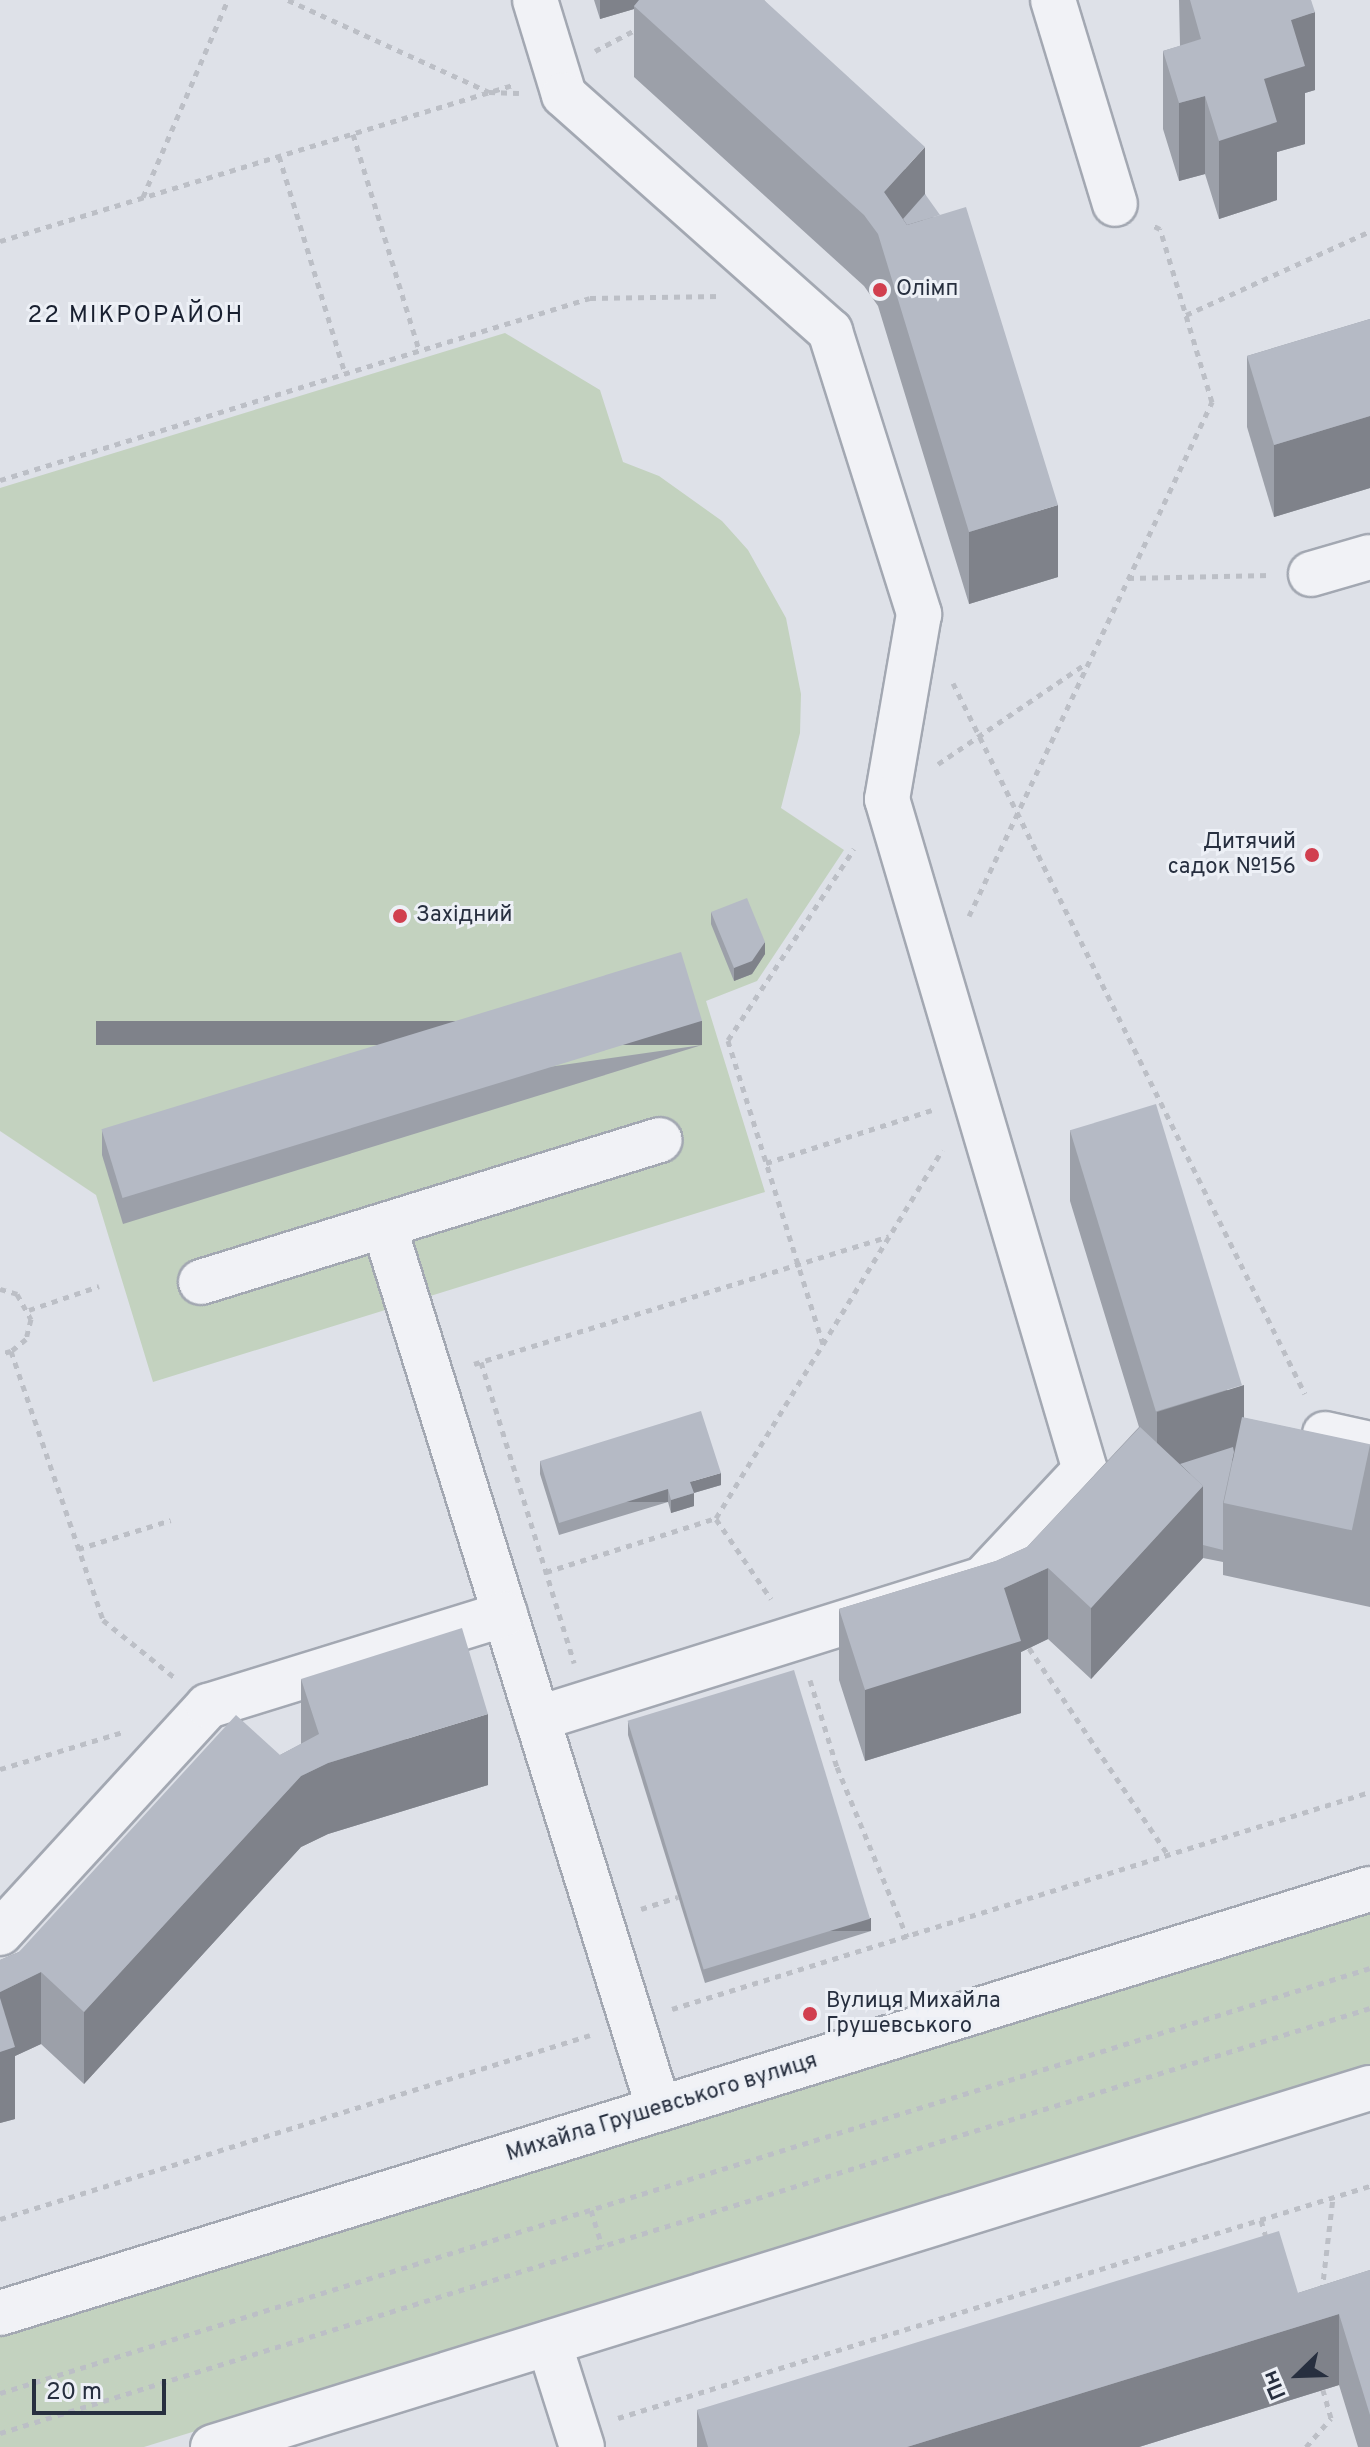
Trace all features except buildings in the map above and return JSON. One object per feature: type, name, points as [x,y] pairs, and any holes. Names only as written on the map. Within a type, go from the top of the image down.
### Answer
[{"type":"street","points":[[535,0],[564,95],[830,331],[919,614],[887,799],[1085,1470],[983,1579],[537,1719]]},
{"type":"street","points":[[1053,0],[1115,204]]},
{"type":"street","points":[[1311,574],[1370,557]]},
{"type":"street","points":[[201,1282],[660,1140]]},
{"type":"street","points":[[384,1226],[659,2109]]},
{"type":"street","points":[[1325,1434],[1370,1444]]},
{"type":"street","points":[[0,1933],[208,1706],[505,1614]]},
{"type":"street","name":"Михайла Грушевського вулиця","points":[[0,2313],[1370,1889]]},
{"type":"street","points":[[213,2447],[1370,2088]]},
{"type":"street","points":[[549,2343],[579,2439]]},
{"type":"path","points":[[143,197],[228,0]]},
{"type":"path","points":[[288,0],[489,92]]},
{"type":"path","points":[[0,241],[557,71],[651,22]]},
{"type":"path","points":[[353,134],[419,350]]},
{"type":"path","points":[[279,156],[345,373]]},
{"type":"path","points":[[940,979],[1212,402],[1160,229]]},
{"type":"path","points":[[1186,315],[1370,231]]},
{"type":"path","points":[[0,480],[590,298],[789,294]]},
{"type":"path","points":[[1127,578],[1311,574]]},
{"type":"path","points":[[823,1344],[728,1040],[887,799],[1088,662]]},
{"type":"path","points":[[952,682],[1325,1434]]},
{"type":"path","points":[[766,1163],[975,1097]]},
{"type":"path","points":[[546,1572],[716,1518],[975,1097]]},
{"type":"path","points":[[432,1378],[890,1236]]},
{"type":"path","points":[[29,1310],[99,1286]]},
{"type":"path","points":[[0,1289],[17,1294],[29,1310],[31,1319],[26,1339],[11,1351],[0,1354]]},
{"type":"path","points":[[11,1351],[103,1620],[208,1706]]},
{"type":"path","points":[[481,1362],[587,1703]]},
{"type":"path","points":[[716,1518],[797,1637],[837,1767],[907,1937]]},
{"type":"path","points":[[78,1549],[171,1520]]},
{"type":"path","points":[[1029,1648],[1168,1855]]},
{"type":"path","points":[[0,1769],[134,1728]]},
{"type":"path","points":[[0,2219],[1370,1792]]},
{"type":"path","points":[[0,2393],[1370,1968]]},
{"type":"path","points":[[0,2433],[1370,2008]]},
{"type":"path","points":[[579,2439],[1370,2186]]},
{"type":"path","points":[[1321,2300],[1333,2197]]},
{"type":"path","points":[[591,2210],[602,2246]]},
{"type":"path","points":[[1261,2219],[1269,2247]]},
{"type":"path","points":[[1306,2447],[1331,2418],[1323,2390]]},
{"type":"green space","name":"Західний","points":[[505,333],[600,390],[623,462],[659,476],[722,521],[748,550],[786,618],[801,694],[800,733],[781,808],[844,850],[757,981],[706,1001],[765,1192],[153,1382],[96,1195],[0,1131],[0,488]]},
{"type":"green space","points":[[1370,1911],[1370,2067],[144,2447],[0,2447],[0,2336]]},
{"type":"place","name":"Олімп","points":[[880,290]]},
{"type":"place","name":"Дитячий садок №156","points":[[1312,855]]},
{"type":"place","name":"Західний","points":[[400,916]]},
{"type":"place","name":"Вулиця Михайла Грушевського","points":[[810,2014]]},
{"type":"district","name":"22 МІКРОРАЙОН","points":[[136,317]]}]
